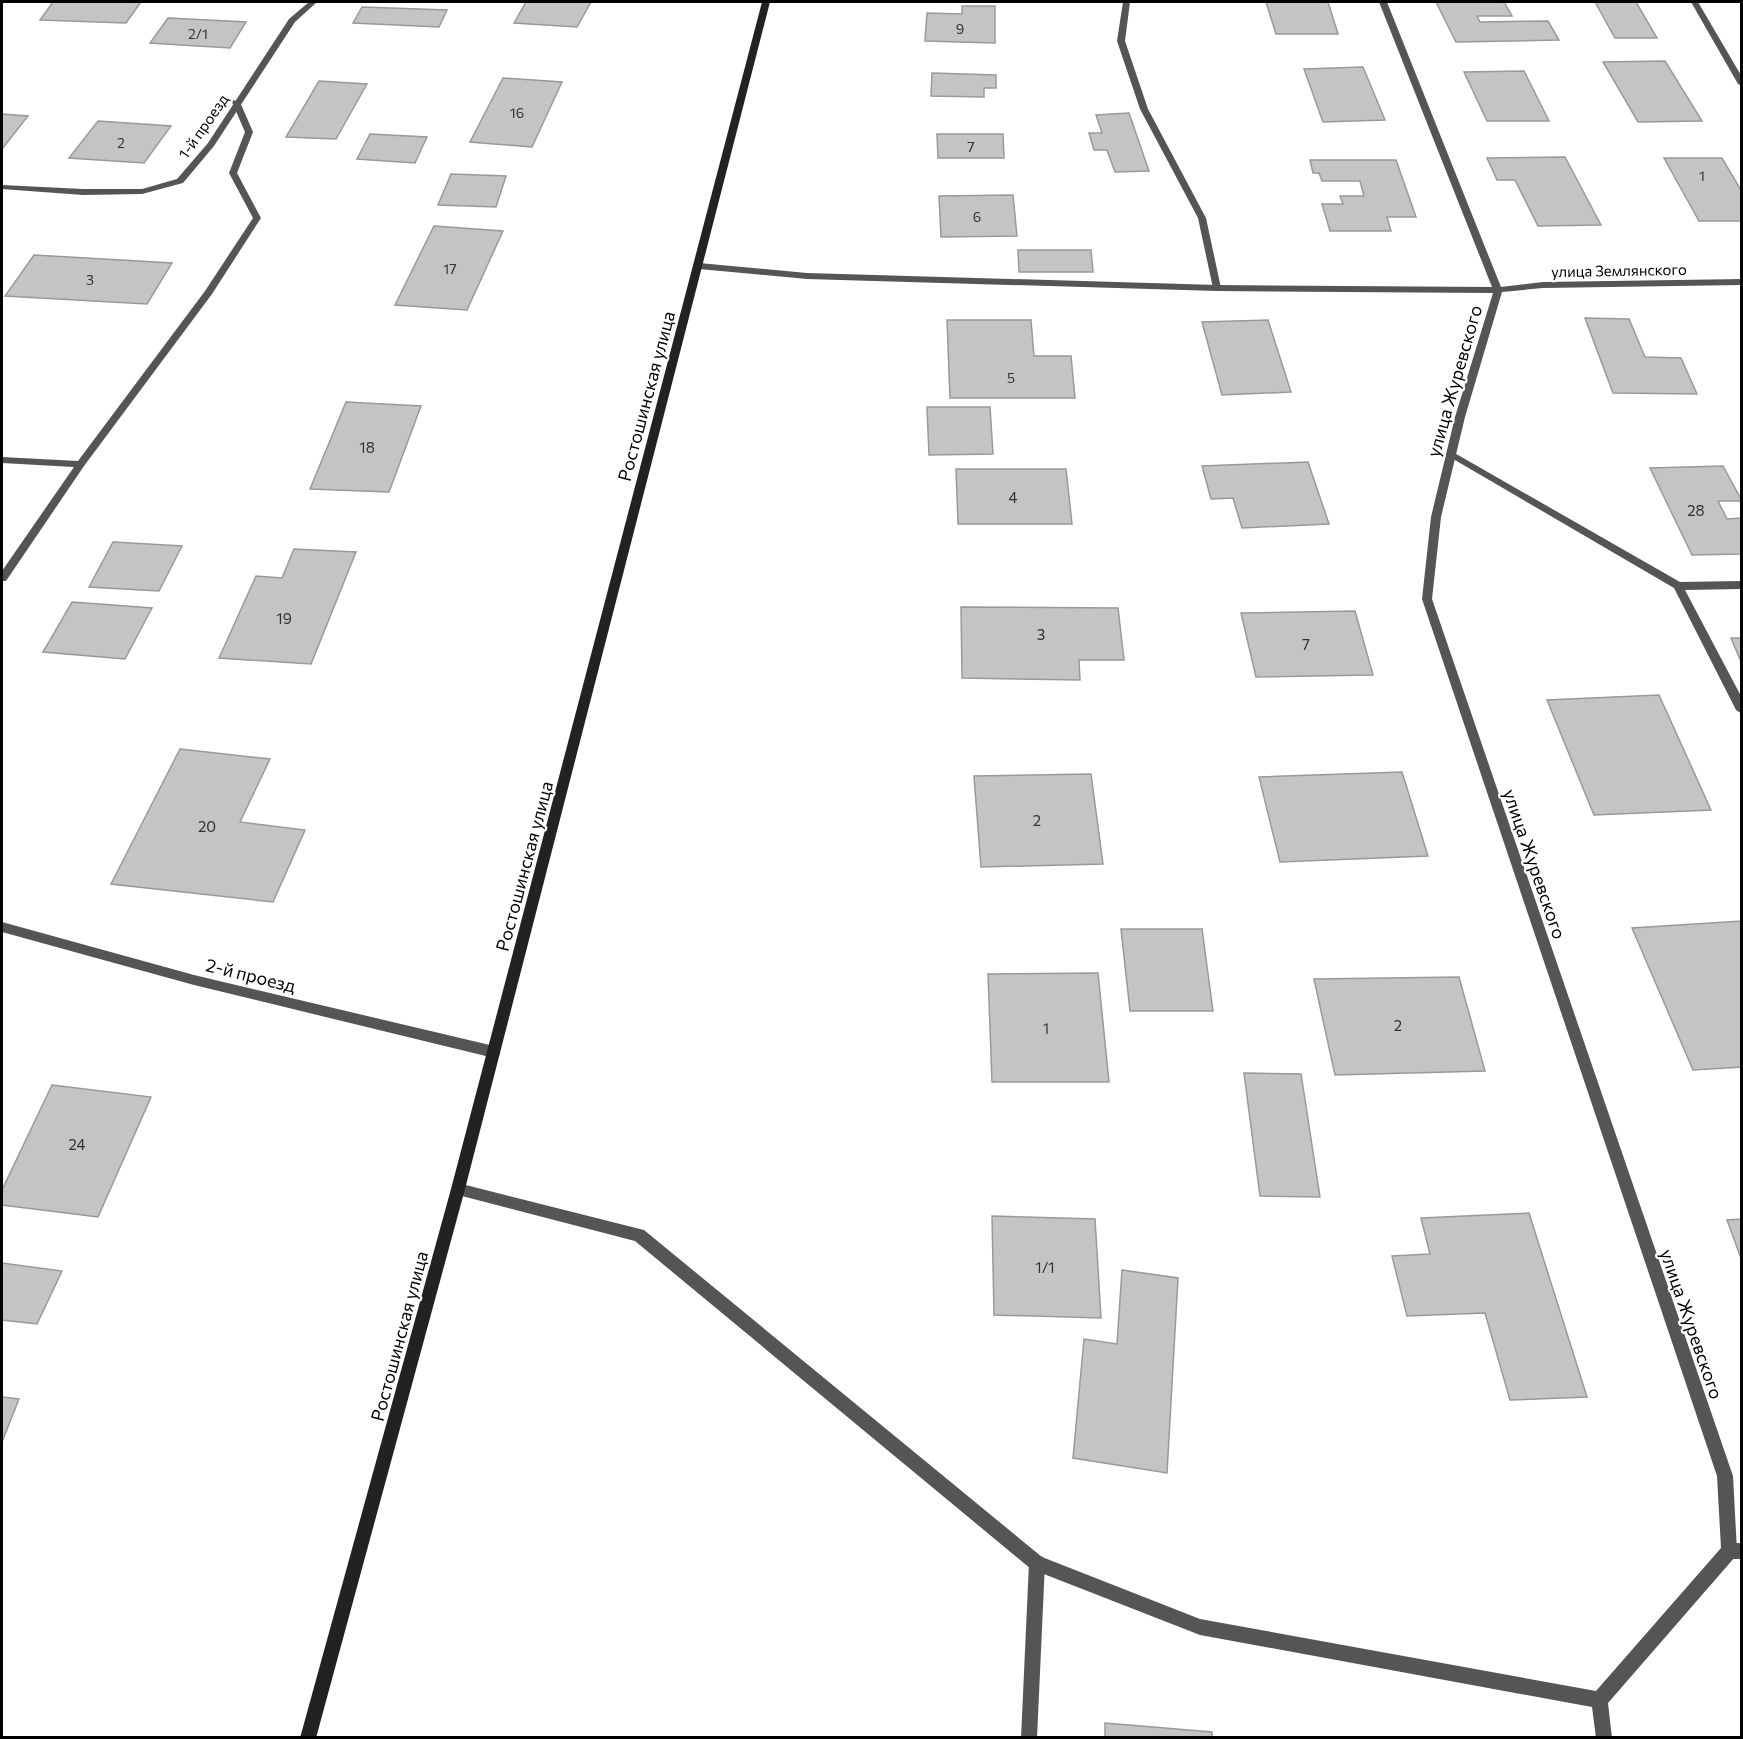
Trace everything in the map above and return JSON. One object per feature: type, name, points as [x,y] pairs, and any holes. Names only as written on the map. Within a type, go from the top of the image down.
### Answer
[{"type":"main road","name":"Ростошинская улица","points":[[308,1737],[458,1189],[766,2]]},
{"type":"street","name":"1-й проезд","points":[[2,187],[83,192],[142,191],[180,181],[211,144],[236,102],[292,21],[313,2]]},
{"type":"street","points":[[1126,2],[1121,41],[1144,109],[1202,218],[1217,288]]},
{"type":"street","name":"улица Журевского","points":[[1383,2],[1497,290],[1451,454],[1436,517],[1427,599],[1725,1476],[1735,1551],[1599,1700]]},
{"type":"street","points":[[1694,2],[1742,84]]},
{"type":"street","points":[[2,578],[81,464],[209,292],[257,218],[233,173],[249,132],[236,102]]},
{"type":"street","name":"улица Землянского","points":[[699,266],[807,276],[1217,288],[1497,290],[1543,285],[1742,282]]},
{"type":"street","points":[[1451,454],[1678,586],[1742,585]]},
{"type":"street","points":[[2,460],[81,464]]},
{"type":"street","points":[[1678,586],[1742,710]]},
{"type":"street","name":"2-й проезд","points":[[2,927],[194,980],[494,1052]]},
{"type":"street","points":[[458,1189],[639,1234],[1037,1563],[1200,1627],[1599,1700],[1604,1737]]},
{"type":"street","points":[[1029,1737],[1037,1563]]},
{"type":"building","points":[[53,2],[141,2],[126,23],[40,20]]},
{"type":"building","points":[[526,2],[591,2],[577,27],[514,23]]},
{"type":"building","points":[[1266,2],[1328,2],[1338,34],[1276,34]]},
{"type":"building","points":[[1436,2],[1504,2],[1512,16],[1477,16],[1480,22],[1548,21],[1559,40],[1456,42]]},
{"type":"building","points":[[1595,2],[1636,2],[1657,38],[1615,38]]},
{"type":"building","points":[[962,6],[995,6],[995,43],[925,41],[927,13],[962,14]]},
{"type":"building","points":[[362,7],[447,10],[439,27],[353,23]]},
{"type":"building","points":[[168,18],[246,22],[230,48],[150,43]]},
{"type":"building","points":[[1665,61],[1702,121],[1638,122],[1603,62]]},
{"type":"building","points":[[1363,67],[1385,120],[1323,122],[1304,69]]},
{"type":"building","points":[[1524,71],[1549,121],[1487,121],[1464,72]]},
{"type":"building","points":[[932,73],[996,75],[996,88],[984,88],[984,97],[931,96]]},
{"type":"building","points":[[503,78],[562,82],[532,147],[470,142]]},
{"type":"building","points":[[319,81],[367,84],[336,139],[286,137]]},
{"type":"building","points":[[1129,113],[1149,171],[1115,172],[1107,150],[1094,150],[1089,133],[1102,133],[1096,115]]},
{"type":"building","points":[[2,114],[28,116],[2,149]]},
{"type":"building","points":[[98,121],[171,126],[144,163],[69,158]]},
{"type":"building","points":[[370,134],[427,137],[415,163],[357,159]]},
{"type":"building","points":[[937,134],[1003,134],[1004,158],[938,158]]},
{"type":"building","points":[[1565,157],[1601,225],[1538,226],[1515,180],[1497,180],[1487,158]]},
{"type":"building","points":[[1664,158],[1722,158],[1742,192],[1742,221],[1699,221]]},
{"type":"building","points":[[1310,160],[1396,160],[1416,217],[1387,217],[1391,231],[1330,231],[1322,204],[1343,204],[1340,196],[1364,196],[1360,181],[1322,181],[1319,173],[1313,173]]},
{"type":"building","points":[[451,174],[506,176],[496,207],[438,205]]},
{"type":"building","points":[[1013,195],[1017,236],[941,237],[939,196]]},
{"type":"building","points":[[434,226],[503,231],[467,310],[395,305]]},
{"type":"building","points":[[1018,250],[1091,250],[1093,272],[1019,272]]},
{"type":"building","points":[[34,255],[172,263],[147,304],[5,296]]},
{"type":"building","points":[[1585,318],[1629,319],[1645,357],[1681,358],[1697,394],[1613,393]]},
{"type":"building","points":[[947,320],[1031,320],[1034,356],[1071,356],[1075,398],[950,398]]},
{"type":"building","points":[[1268,320],[1291,392],[1222,395],[1202,322]]},
{"type":"building","points":[[346,402],[421,406],[389,492],[310,489]]},
{"type":"building","points":[[927,407],[990,407],[993,454],[929,455]]},
{"type":"building","points":[[1308,462],[1329,524],[1242,528],[1233,498],[1211,499],[1202,466]]},
{"type":"building","points":[[1723,466],[1742,501],[1718,501],[1727,519],[1742,518],[1742,554],[1692,555],[1650,468]]},
{"type":"building","points":[[956,469],[1066,469],[1072,524],[958,524]]},
{"type":"building","points":[[113,542],[182,546],[159,591],[89,587]]},
{"type":"building","points":[[294,549],[356,552],[311,664],[219,658],[256,576],[282,578]]},
{"type":"building","points":[[72,602],[152,608],[125,659],[43,652]]},
{"type":"building","points":[[961,607],[1118,608],[1124,660],[1079,660],[1080,680],[962,678]]},
{"type":"building","points":[[1355,611],[1373,675],[1256,677],[1241,613]]},
{"type":"building","points":[[1731,638],[1742,638],[1742,664]]},
{"type":"building","points":[[1659,695],[1711,810],[1594,815],[1547,700]]},
{"type":"building","points":[[180,749],[270,759],[240,822],[305,830],[273,902],[111,884]]},
{"type":"building","points":[[1402,772],[1428,856],[1280,862],[1259,777]]},
{"type":"building","points":[[1091,774],[1103,864],[981,867],[974,776]]},
{"type":"building","points":[[1742,921],[1742,1067],[1693,1070],[1632,928]]},
{"type":"building","points":[[1121,929],[1202,929],[1213,1011],[1130,1011]]},
{"type":"building","points":[[1098,973],[1109,1082],[992,1082],[988,974]]},
{"type":"building","points":[[1459,977],[1485,1071],[1335,1075],[1314,979]]},
{"type":"building","points":[[1244,1073],[1301,1074],[1320,1197],[1260,1196]]},
{"type":"building","points":[[52,1085],[151,1097],[98,1217],[2,1205],[2,1190]]},
{"type":"building","points":[[1529,1213],[1587,1397],[1510,1400],[1485,1313],[1407,1316],[1392,1256],[1430,1254],[1421,1218]]},
{"type":"building","points":[[992,1216],[1095,1219],[1101,1318],[994,1315]]},
{"type":"building","points":[[1742,1219],[1742,1261],[1727,1220]]},
{"type":"building","points":[[2,1263],[62,1271],[37,1324],[2,1320]]},
{"type":"building","points":[[1122,1270],[1178,1278],[1167,1473],[1073,1458],[1084,1339],[1117,1344]]},
{"type":"building","points":[[2,1397],[19,1399],[2,1442]]},
{"type":"building","points":[[1105,1723],[1212,1732],[1212,1738],[1105,1738]]}]
